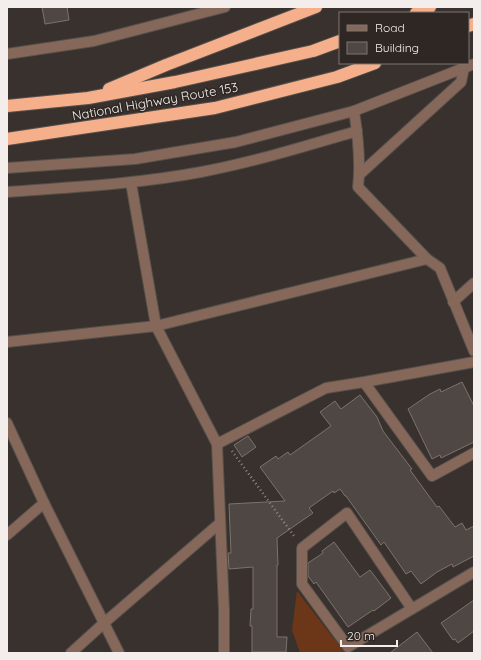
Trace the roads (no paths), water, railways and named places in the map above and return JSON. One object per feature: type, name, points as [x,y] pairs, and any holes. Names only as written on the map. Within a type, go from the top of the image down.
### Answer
[{"type":"highway","points":[[88,98],[166,65],[316,7]]},
{"type":"highway","points":[[418,12],[430,7]]},
{"type":"highway","name":"National Highway Route 153","points":[[7,106],[88,98],[175,82],[313,51],[339,41]]},
{"type":"highway","name":"National Highway Route 153","points":[[7,139],[215,108],[337,77],[372,64]]},
{"type":"street","points":[[7,54],[94,41],[224,7]]},
{"type":"street","points":[[7,168],[135,159],[236,142],[354,111],[474,64]]},
{"type":"street","points":[[360,174],[460,82],[464,68]]},
{"type":"street","points":[[354,111],[360,174],[358,188],[427,259],[440,268],[474,352]]},
{"type":"street","points":[[7,192],[131,183],[201,172],[288,152],[357,131]]},
{"type":"street","points":[[131,183],[156,326],[220,442],[220,523],[224,610],[224,653]]},
{"type":"street","points":[[7,342],[156,326],[427,259]]},
{"type":"street","points":[[453,302],[474,283]]},
{"type":"street","points":[[220,442],[326,388],[474,362]]},
{"type":"street","points":[[364,382],[432,476],[474,453]]},
{"type":"street","points":[[7,423],[44,503],[119,653]]},
{"type":"street","points":[[7,535],[44,503]]},
{"type":"street","points":[[412,609],[347,513],[302,548],[302,584],[348,647],[412,609],[474,572]]},
{"type":"street","points":[[71,653],[220,523]]}]
